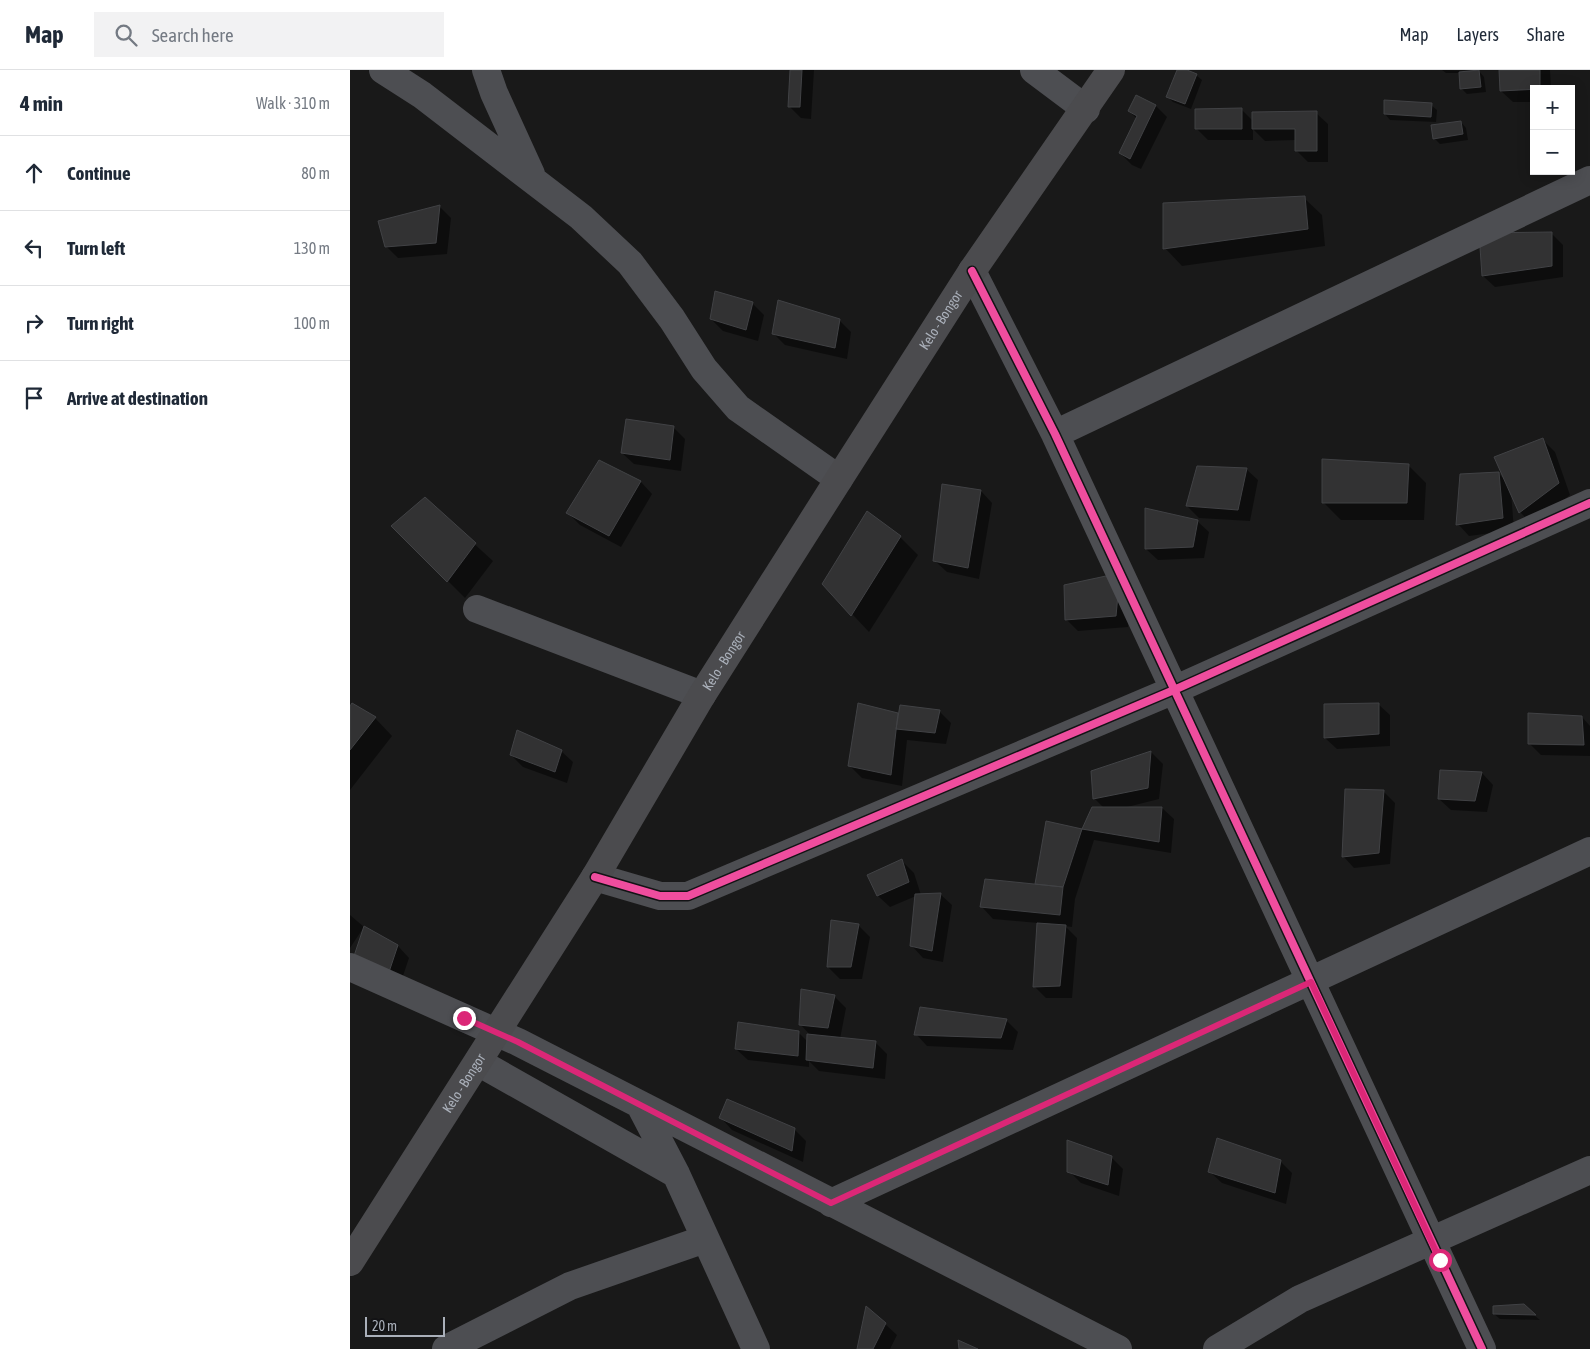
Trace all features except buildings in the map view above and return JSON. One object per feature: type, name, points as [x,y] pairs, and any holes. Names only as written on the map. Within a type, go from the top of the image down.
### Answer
[{"type":"highway","name":"Kelo - Bongor","points":[[350,1262],[497,1033],[594,877],[702,696],[839,479],[972,271],[1086,109],[1111,70]]},
{"type":"street","points":[[383,70],[422,95],[533,178],[581,217],[630,264],[672,318],[704,369],[738,408],[839,479]]},
{"type":"street","points":[[486,70],[494,93],[533,178]]},
{"type":"street","points":[[1034,70],[1086,109]]},
{"type":"street","points":[[1055,434],[1590,180]]},
{"type":"street","points":[[972,271],[1055,434],[1482,1349]]},
{"type":"street","points":[[594,877],[660,896],[688,896],[1174,690],[1590,503]]},
{"type":"street","points":[[477,610],[702,696]]},
{"type":"street","points":[[831,1203],[1590,851]]},
{"type":"street","points":[[350,967],[497,1033],[1118,1349]]},
{"type":"street","points":[[478,1062],[676,1174]]},
{"type":"street","points":[[640,1105],[676,1174],[756,1349]]},
{"type":"street","points":[[1217,1349],[1300,1298],[1363,1269],[1431,1242],[1590,1170]]},
{"type":"street","points":[[446,1349],[570,1286],[705,1239]]},
{"type":"cycle path","points":[[972,271],[1055,434],[1482,1349]]},
{"type":"cycle path","points":[[595,877],[660,896],[688,896],[1174,690],[1590,503]]},
{"type":"route","points":[[464,1018],[518,1042],[831,1203],[1311,982],[1440,1260]]}]
